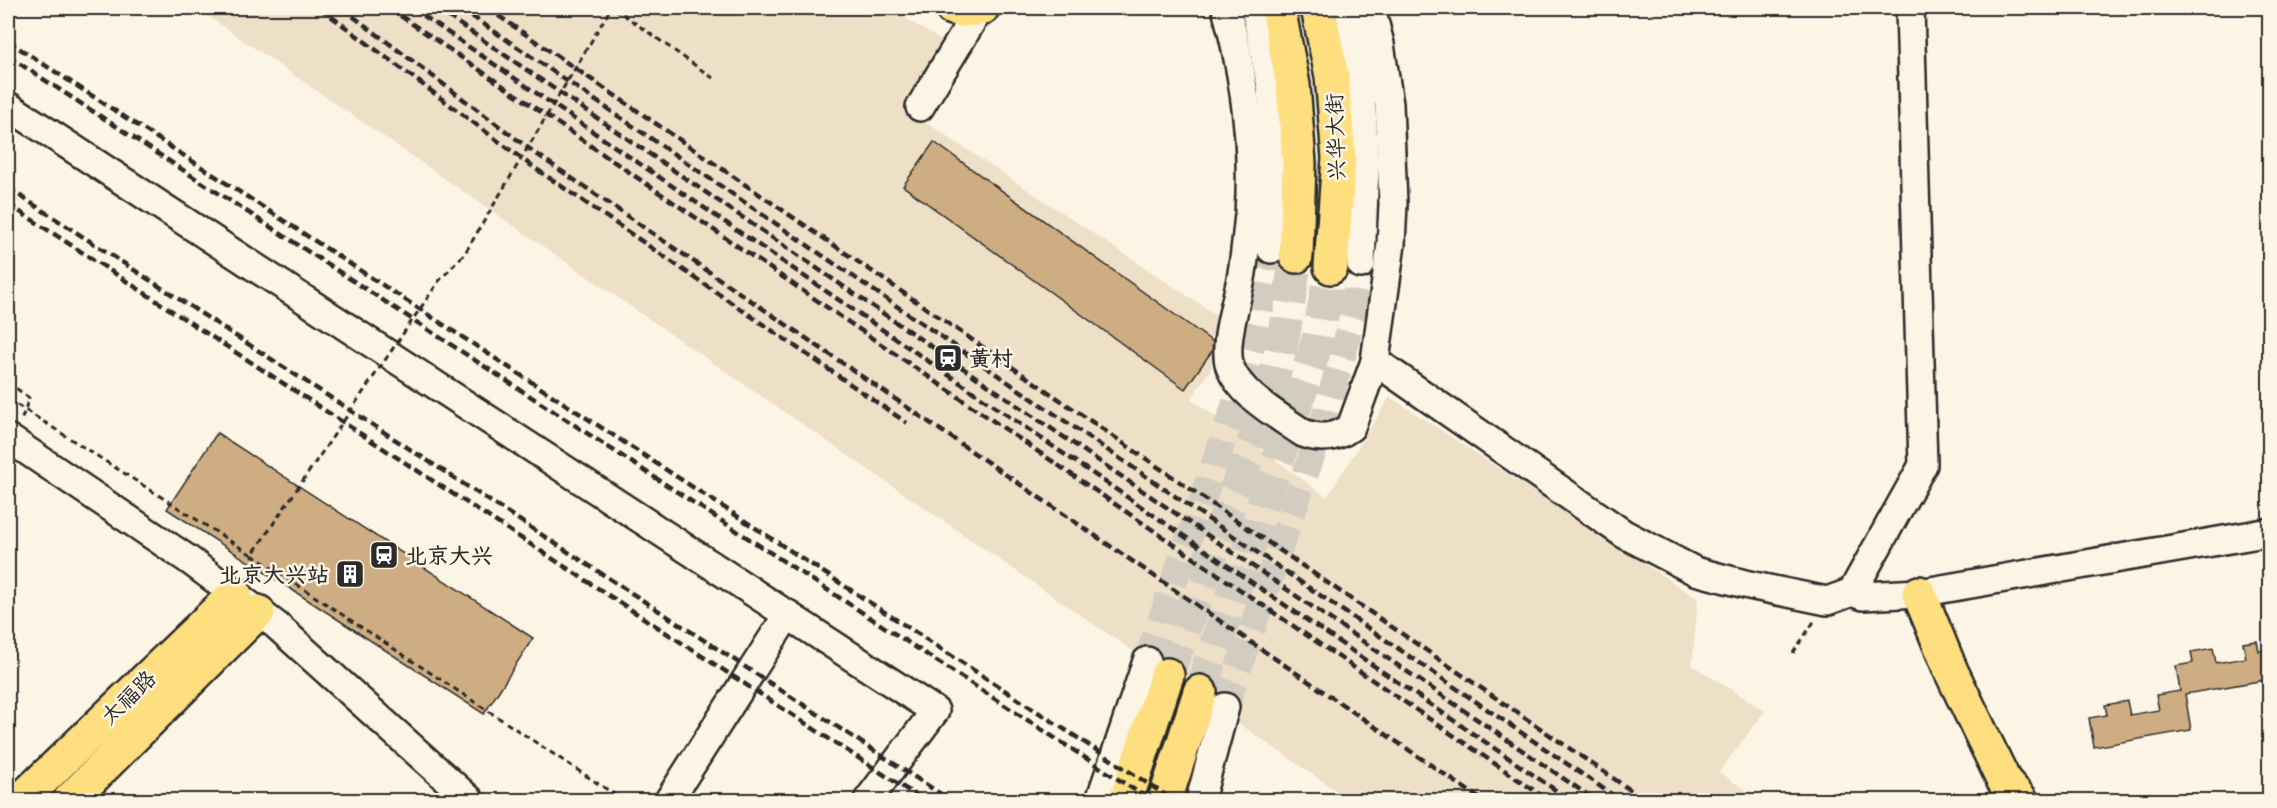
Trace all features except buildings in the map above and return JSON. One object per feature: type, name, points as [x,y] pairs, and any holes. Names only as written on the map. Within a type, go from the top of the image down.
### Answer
[{"type":"main road","name":"兴华大街","points":[[1278,8],[1293,85],[1299,163],[1284,253]]},
{"type":"main road","name":"兴华大街","points":[[1318,8],[1332,76],[1346,266]]},
{"type":"main road","points":[[1919,593],[1951,671],[2004,781],[2021,801]]},
{"type":"main road","name":"太福路","points":[[21,801],[246,603]]},
{"type":"main road","name":"太福路","points":[[70,801],[246,603]]},
{"type":"main road","points":[[1126,801],[1157,668]]},
{"type":"main road","points":[[1165,801],[1213,700]]},
{"type":"street","points":[[920,107],[971,8]]},
{"type":"street","points":[[1226,8],[1241,78],[1249,134],[1250,165],[1246,242],[1227,350],[1229,364],[1236,382],[1303,433],[1331,437],[1352,427],[1375,361],[1391,244],[1393,204],[1389,104],[1380,44],[1371,8]]},
{"type":"street","points":[[1255,8],[1271,86],[1275,166],[1284,253]]},
{"type":"street","points":[[1346,266],[1365,166],[1361,90],[1349,8]]},
{"type":"street","points":[[1839,596],[1923,465],[1910,8]]},
{"type":"street","points":[[8,106],[935,711],[868,801]]},
{"type":"street","points":[[1375,361],[1624,534],[1695,570],[1749,585],[1839,596],[1919,593],[2270,531]]},
{"type":"street","points":[[10,440],[189,560],[285,633],[470,801]]},
{"type":"street","points":[[669,801],[788,614]]},
{"type":"street","points":[[1100,801],[1157,668]]},
{"type":"street","points":[[1200,801],[1213,700]]},
{"type":"path","points":[[252,555],[439,280],[465,253],[613,8],[713,78]]},
{"type":"path","points":[[8,382],[29,398],[10,440]]},
{"type":"path","points":[[8,399],[252,555],[623,801]]},
{"type":"path","points":[[1793,653],[1839,596]]},
{"type":"shaded area","points":[[196,8],[889,8],[945,43],[904,108],[1221,318],[1211,369],[1191,399],[1327,497],[1390,397],[1698,599],[1692,665],[1765,711],[1719,772],[1760,800],[1350,800]]},
{"type":"tunnel","points":[[1147,661],[1238,396],[1258,322],[1271,249]]},
{"type":"tunnel","points":[[1167,675],[1267,405],[1284,334],[1296,256]]},
{"type":"tunnel","points":[[1225,707],[1324,420],[1347,339],[1361,264]]},
{"type":"tunnel","points":[[1200,692],[1318,340],[1331,267]]},
{"type":"railway","points":[[320,8],[529,164],[907,423]]},
{"type":"railway","points":[[342,8],[535,153],[1482,800]]},
{"type":"railway","points":[[389,8],[1548,800]]},
{"type":"railway","points":[[412,8],[1570,800]]},
{"type":"railway","points":[[436,8],[1595,800]]},
{"type":"railway","points":[[460,8],[1620,800]]},
{"type":"railway","points":[[487,8],[1645,800]]},
{"type":"railway","points":[[8,41],[1173,800]]},
{"type":"railway","points":[[8,56],[1150,800]]},
{"type":"railway","points":[[8,188],[950,800]]},
{"type":"railway","points":[[8,204],[923,800]]},
{"type":"place","name":"黄村","points":[[948,358]]},
{"type":"place","name":"北京大兴","points":[[384,555]]},
{"type":"place","name":"北京大兴站","points":[[350,574]]}]
